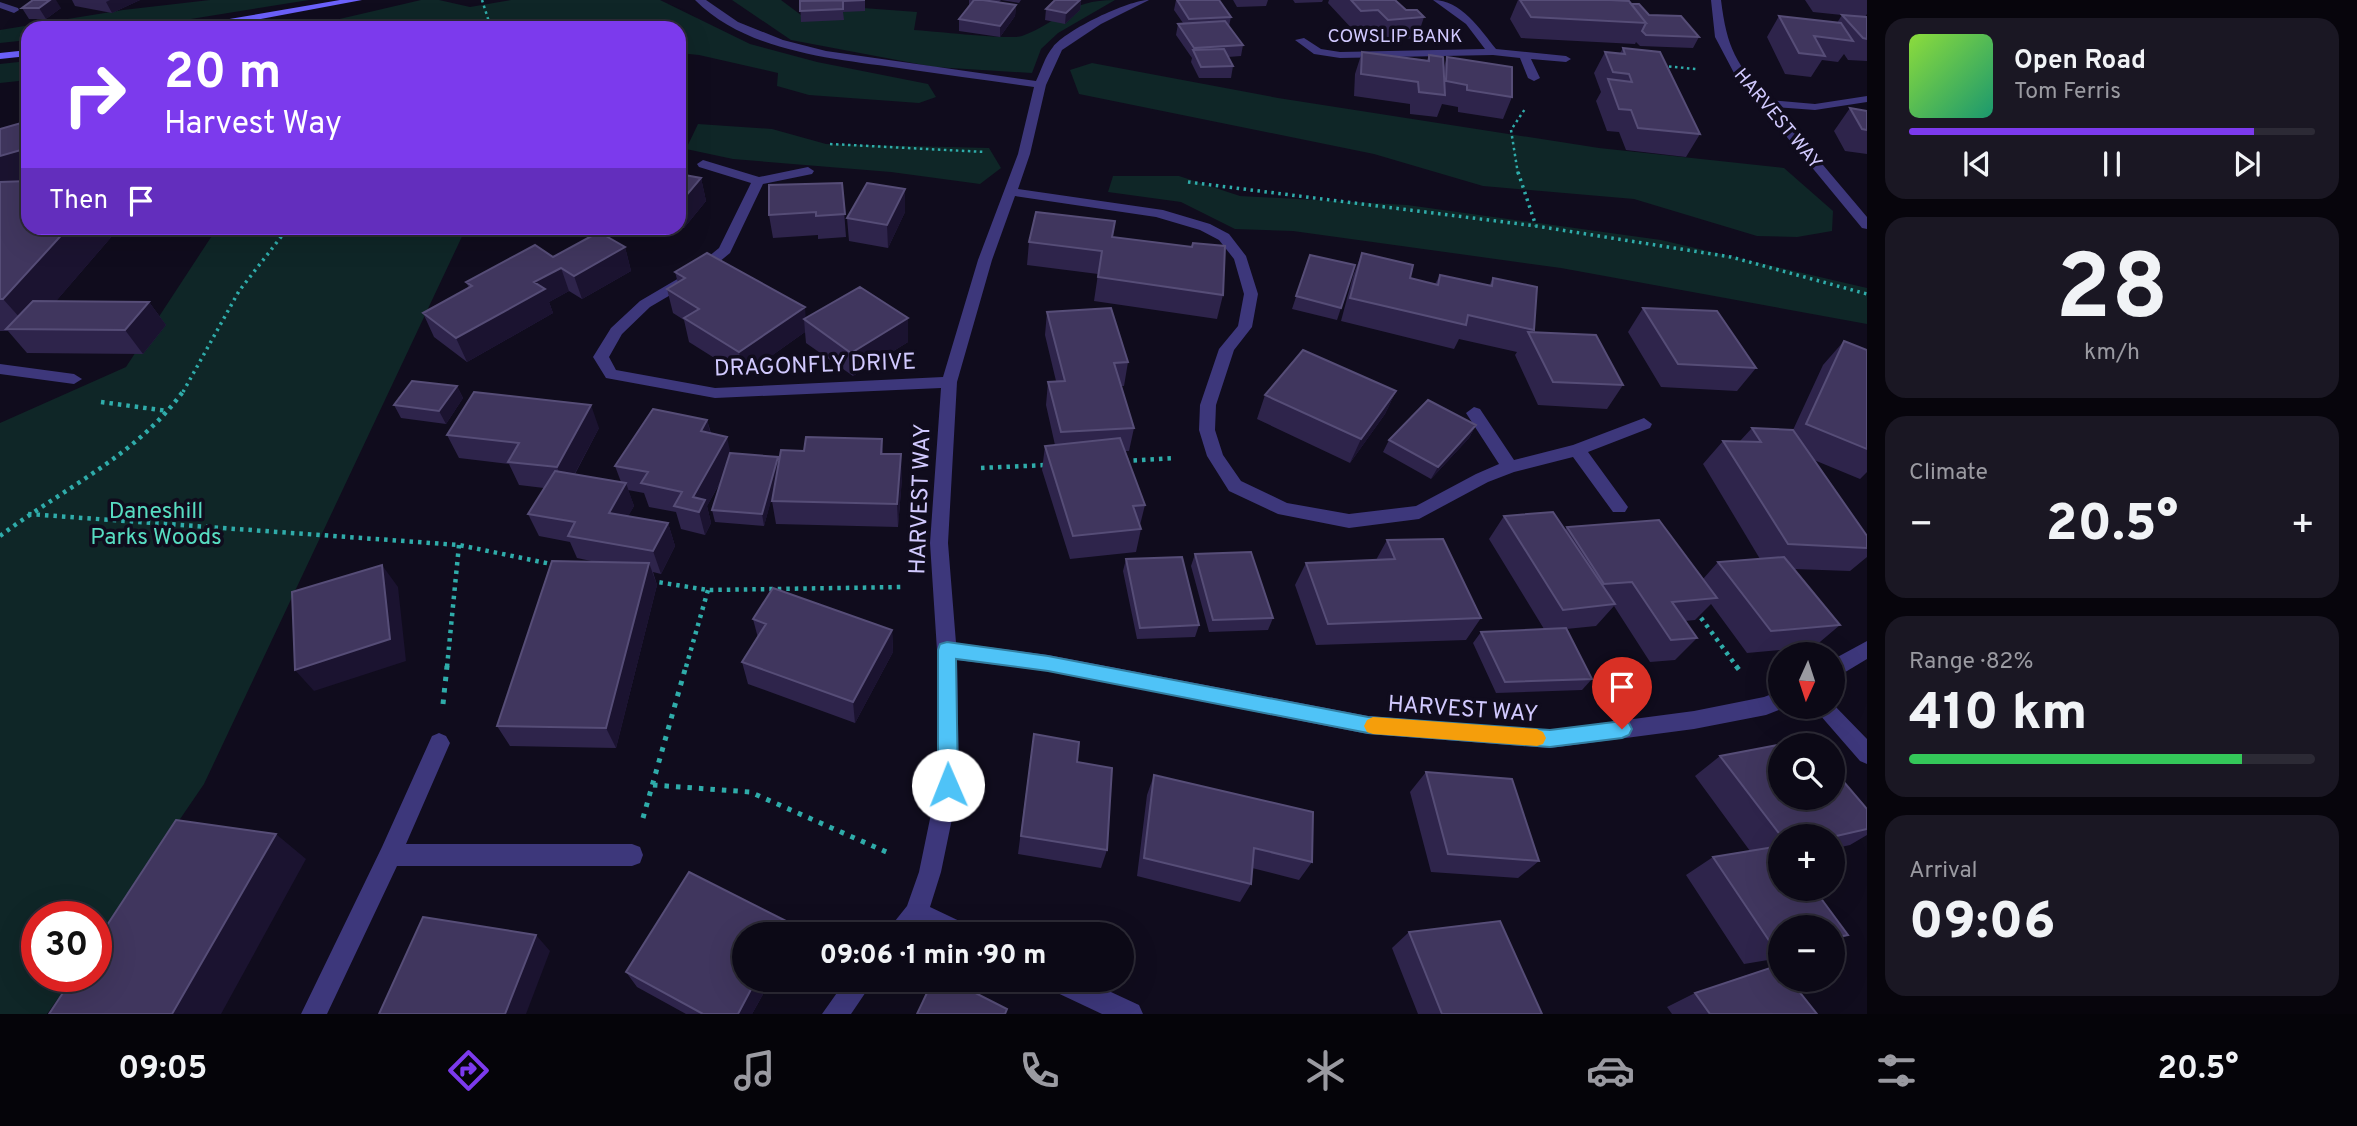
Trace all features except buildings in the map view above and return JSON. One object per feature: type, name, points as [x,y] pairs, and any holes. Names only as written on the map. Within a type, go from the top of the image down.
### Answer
[{"type":"street","points":[[235,21],[357,0]]},
{"type":"street","points":[[700,0],[734,24],[790,46],[839,56],[1040,85],[1057,48],[1097,22],[1144,0]]},
{"type":"street","name":"COWSLIP BANK","points":[[1438,0],[1470,22],[1493,52]]},
{"type":"street","name":"HARVEST WAY","points":[[1716,0],[1720,37],[1739,73],[1867,225]]},
{"type":"street","points":[[0,5],[15,10]]},
{"type":"street","name":"COWSLIP BANK","points":[[1300,40],[1318,52],[1340,55],[1493,52],[1566,59]]},
{"type":"street","points":[[0,56],[21,54]]},
{"type":"street","points":[[1524,55],[1534,78]]},
{"type":"street","name":"HARVEST WAY","points":[[1040,85],[1024,154],[985,260],[949,382],[939,543],[940,587],[947,650],[1048,663],[1368,725],[1441,732],[1550,738],[1694,720],[1768,704]]},
{"type":"street","points":[[1764,103],[1815,107],[1867,99]]},
{"type":"street","points":[[703,164],[758,181],[808,171]]},
{"type":"street","name":"DRAGONFLY DRIVE","points":[[758,181],[725,250],[696,274],[645,304],[616,331],[601,357],[611,374],[715,393],[949,382]]},
{"type":"street","points":[[1012,192],[1158,213],[1205,227],[1224,237],[1241,259],[1251,294],[1245,327],[1227,349],[1208,405],[1207,430],[1215,456],[1235,486],[1284,509],[1349,521],[1419,512],[1482,478],[1510,467],[1577,450],[1644,424]]},
{"type":"street","points":[[0,369],[74,379]]},
{"type":"street","points":[[1475,413],[1510,467]]},
{"type":"street","points":[[1577,450],[1619,507]]},
{"type":"street","points":[[1845,663],[1867,649]]},
{"type":"street","points":[[909,922],[916,913],[930,872],[948,785],[947,650]]},
{"type":"street","points":[[1834,719],[1867,754]]},
{"type":"street","points":[[314,1014],[390,855],[439,743]]},
{"type":"street","points":[[390,855],[632,855]]},
{"type":"street","points":[[916,913],[936,922]]},
{"type":"street","points":[[835,1014],[852,992]]},
{"type":"street","points":[[1083,992],[1130,1014]]},
{"type":"path","points":[[482,0],[489,21]]},
{"type":"path","points":[[1659,66],[1739,73]]},
{"type":"path","points":[[1534,78],[1529,104],[1511,130],[1515,164],[1536,226]]},
{"type":"path","points":[[826,144],[1024,154]]},
{"type":"path","points":[[1182,182],[1536,226],[1731,257],[1867,294]]},
{"type":"path","points":[[0,536],[28,514],[108,463],[168,411],[199,368],[227,311],[268,248],[281,235]]},
{"type":"path","points":[[100,402],[168,411]]},
{"type":"path","points":[[1120,461],[1215,456]]},
{"type":"path","points":[[944,471],[1052,465]]},
{"type":"path","points":[[28,514],[459,545],[558,565]]},
{"type":"path","points":[[439,743],[459,545]]},
{"type":"path","points":[[639,579],[708,590],[940,587]]},
{"type":"path","points":[[632,855],[708,590]]},
{"type":"path","points":[[1693,606],[1768,697]]},
{"type":"path","points":[[653,785],[750,792],[930,872]]},
{"type":"green space","points":[[210,0],[309,0],[178,21],[55,21]]},
{"type":"green space","points":[[421,0],[439,0],[470,7],[511,0],[660,0],[750,44],[817,62],[928,84],[936,97],[919,103],[809,95],[777,86],[778,73],[686,54],[686,21],[331,21]]},
{"type":"green space","points":[[732,0],[781,0],[801,15],[828,15],[863,8],[917,12],[914,30],[1014,37],[1035,30],[1074,8],[1115,0],[1058,33],[1041,49],[1032,73],[934,67],[791,40]]},
{"type":"green space","points":[[21,27],[21,41],[0,43],[0,30]]},
{"type":"green space","points":[[21,62],[21,81],[0,83],[0,64]]},
{"type":"green space","points":[[1092,63],[1278,98],[1599,148],[1784,168],[1833,211],[1832,231],[1797,237],[1757,236],[1634,199],[1483,186],[1374,154],[1079,94],[1070,70]]},
{"type":"green space","points":[[698,124],[772,129],[826,144],[989,148],[1001,168],[980,184],[891,172],[733,159],[686,149]]},
{"type":"green space","points":[[1113,176],[1179,176],[1240,196],[1407,205],[1661,240],[1867,288],[1867,324],[1561,268],[1293,231],[1235,229],[1181,202],[1108,192]]},
{"type":"green space","name":"Daneshill Parks Woods","points":[[212,235],[463,235],[204,784],[112,919],[112,901],[21,901],[21,992],[62,992],[47,1014],[0,1014],[0,423],[126,367]]},
{"type":"slow traffic","points":[[1373,726],[1537,738]]},
{"type":"route","points":[[948,785],[947,650],[1048,663],[1368,725],[1550,738],[1622,729]]}]
